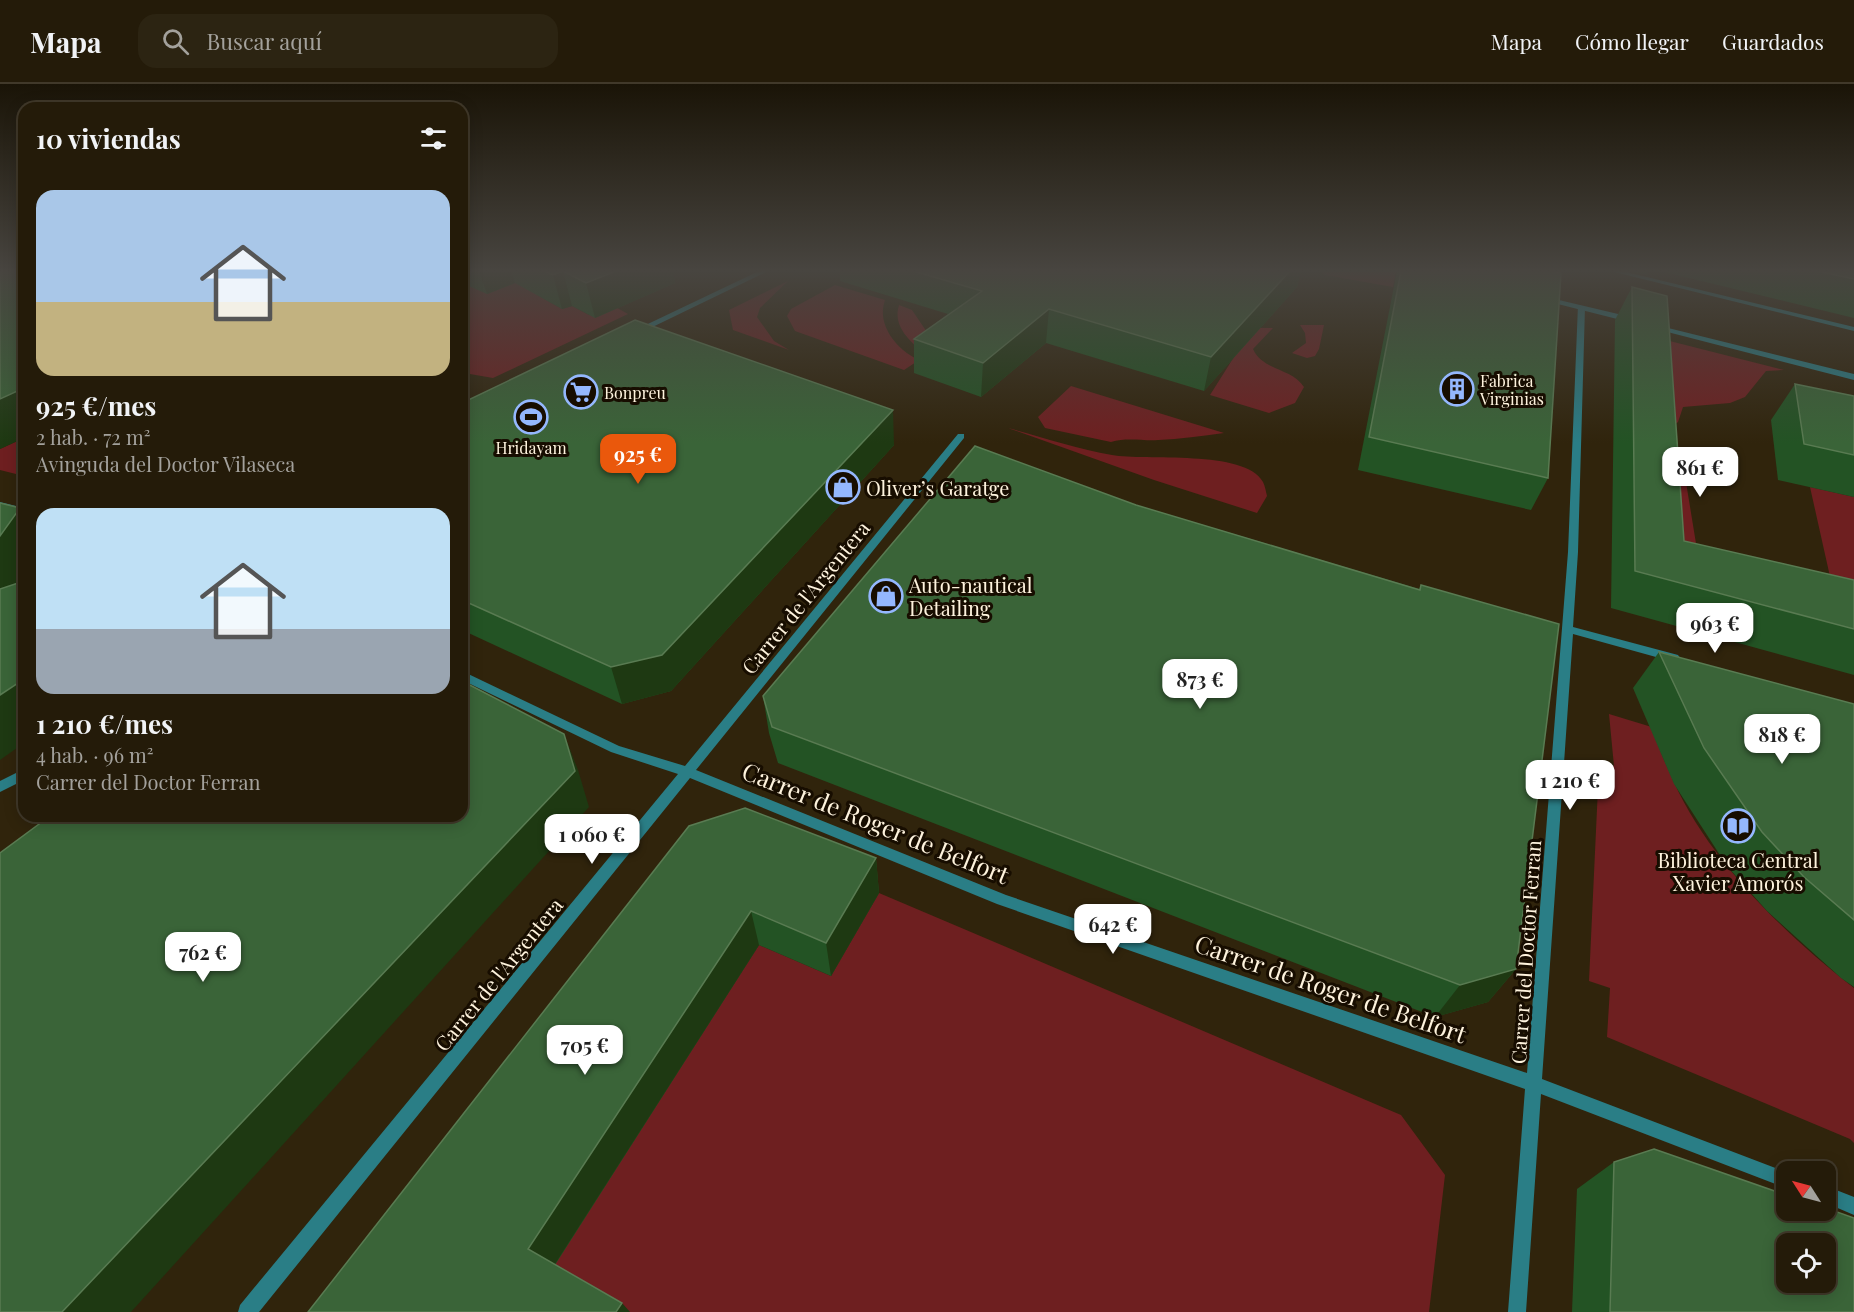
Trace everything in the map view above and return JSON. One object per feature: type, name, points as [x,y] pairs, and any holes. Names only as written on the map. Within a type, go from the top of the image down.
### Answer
[{"type":"street","points":[[627,337],[645,328]]},
{"type":"street","name":"Carrer del Doctor Ferran","points":[[1517,1312],[1573,552],[1580,328]]},
{"type":"street","points":[[1662,328],[1854,377]]},
{"type":"street","name":"Carrer de l'Argentera","points":[[247,1312],[960,436]]},
{"type":"street","points":[[0,505],[18,510]]},
{"type":"street","points":[[1568,629],[1682,661]]},
{"type":"street","name":"Carrer de Roger de Belfort","points":[[468,678],[615,749],[688,772],[1002,900],[1535,1084],[1776,1176]]},
{"type":"street","points":[[0,787],[18,777]]},
{"type":"street","points":[[1836,1199],[1854,1206]]},
{"type":"shaded area","points":[[468,328],[598,328],[493,378],[468,375]]},
{"type":"shaded area","points":[[765,328],[774,341],[789,350],[733,330]]},
{"type":"shaded area","points":[[794,328],[887,328],[890,336],[903,350],[919,360],[904,370],[795,331]]},
{"type":"shaded area","points":[[902,328],[924,328],[931,338],[926,355],[909,339]]},
{"type":"shaded area","points":[[1201,328],[1273,328],[1253,349],[1264,362],[1292,376],[1304,387],[1295,403],[1269,413],[1210,395],[1234,357]]},
{"type":"shaded area","points":[[1302,328],[1323,328],[1319,349],[1315,356],[1307,358],[1292,353],[1306,343]]},
{"type":"shaded area","points":[[1650,336],[1784,370],[1766,371],[1745,397],[1730,403],[1683,407],[1678,422],[1667,431]]},
{"type":"shaded area","points":[[1071,386],[1224,433],[1174,439],[1129,439],[1111,442],[1045,428],[1038,417]]},
{"type":"shaded area","points":[[1008,428],[1112,455],[1193,458],[1236,465],[1253,472],[1263,482],[1267,496],[1257,513],[1154,480]]},
{"type":"shaded area","points":[[18,441],[18,474],[0,470],[0,449]]},
{"type":"shaded area","points":[[1655,471],[1685,476],[1701,574],[1835,599],[1810,487],[1854,497],[1854,624],[1659,577]]},
{"type":"shaded area","points":[[1609,714],[1655,728],[1660,750],[1684,802],[1724,862],[1773,917],[1854,988],[1854,1143],[1850,1139],[1607,1037],[1610,988],[1589,981],[1599,766],[1614,766]]},
{"type":"shaded area","points":[[879,893],[1401,1115],[1445,1175],[1429,1312],[620,1312],[550,1272],[759,945],[831,976]]},
{"type":"building","points":[[0,328],[18,328],[18,391],[0,399]]},
{"type":"building","points":[[618,328],[659,328],[893,410],[662,655],[611,667],[468,603],[468,400]]},
{"type":"building","points":[[929,328],[1025,328],[983,363],[914,339]]},
{"type":"building","points":[[1114,328],[1237,328],[1211,357]]},
{"type":"building","name":"Fabrica Virginias","points":[[1390,328],[1557,328],[1548,478],[1369,437]]},
{"type":"building","points":[[1632,328],[1669,328],[1684,541],[1854,580],[1854,629],[1635,571]]},
{"type":"building","points":[[1795,384],[1854,396],[1854,455],[1804,444]]},
{"type":"building","points":[[975,446],[1136,505],[1420,590],[1421,585],[1559,624],[1516,969],[1460,985],[772,727],[763,696]]},
{"type":"building","points":[[0,503],[18,508],[18,511],[0,536]]},
{"type":"building","points":[[18,583],[18,683],[0,695],[0,589]]},
{"type":"building","points":[[1659,652],[1854,704],[1854,920],[1804,877],[1762,832],[1704,748]]},
{"type":"building","points":[[468,684],[564,734],[575,771],[62,1312],[0,1312],[0,853],[42,822],[468,822]]},
{"type":"building","points":[[745,808],[876,858],[826,943],[751,911],[528,1249],[622,1303],[616,1312],[308,1312],[689,826]]},
{"type":"building","points":[[1654,1149],[1776,1192],[1776,1221],[1836,1221],[1836,1212],[1854,1218],[1854,1312],[1610,1312],[1614,1162]]},
{"type":"place","name":"Fabrica Virginias","points":[[1457,389]]},
{"type":"place","name":"Bonpreu","points":[[581,392]]},
{"type":"place","name":"Hridayam","points":[[531,417]]},
{"type":"place","name":"Oliver’s Garatge","points":[[843,487]]},
{"type":"place","name":"Auto-nautical Detailing","points":[[886,596]]},
{"type":"place","name":"Biblioteca Central Xavier Amorós","points":[[1738,826]]}]
